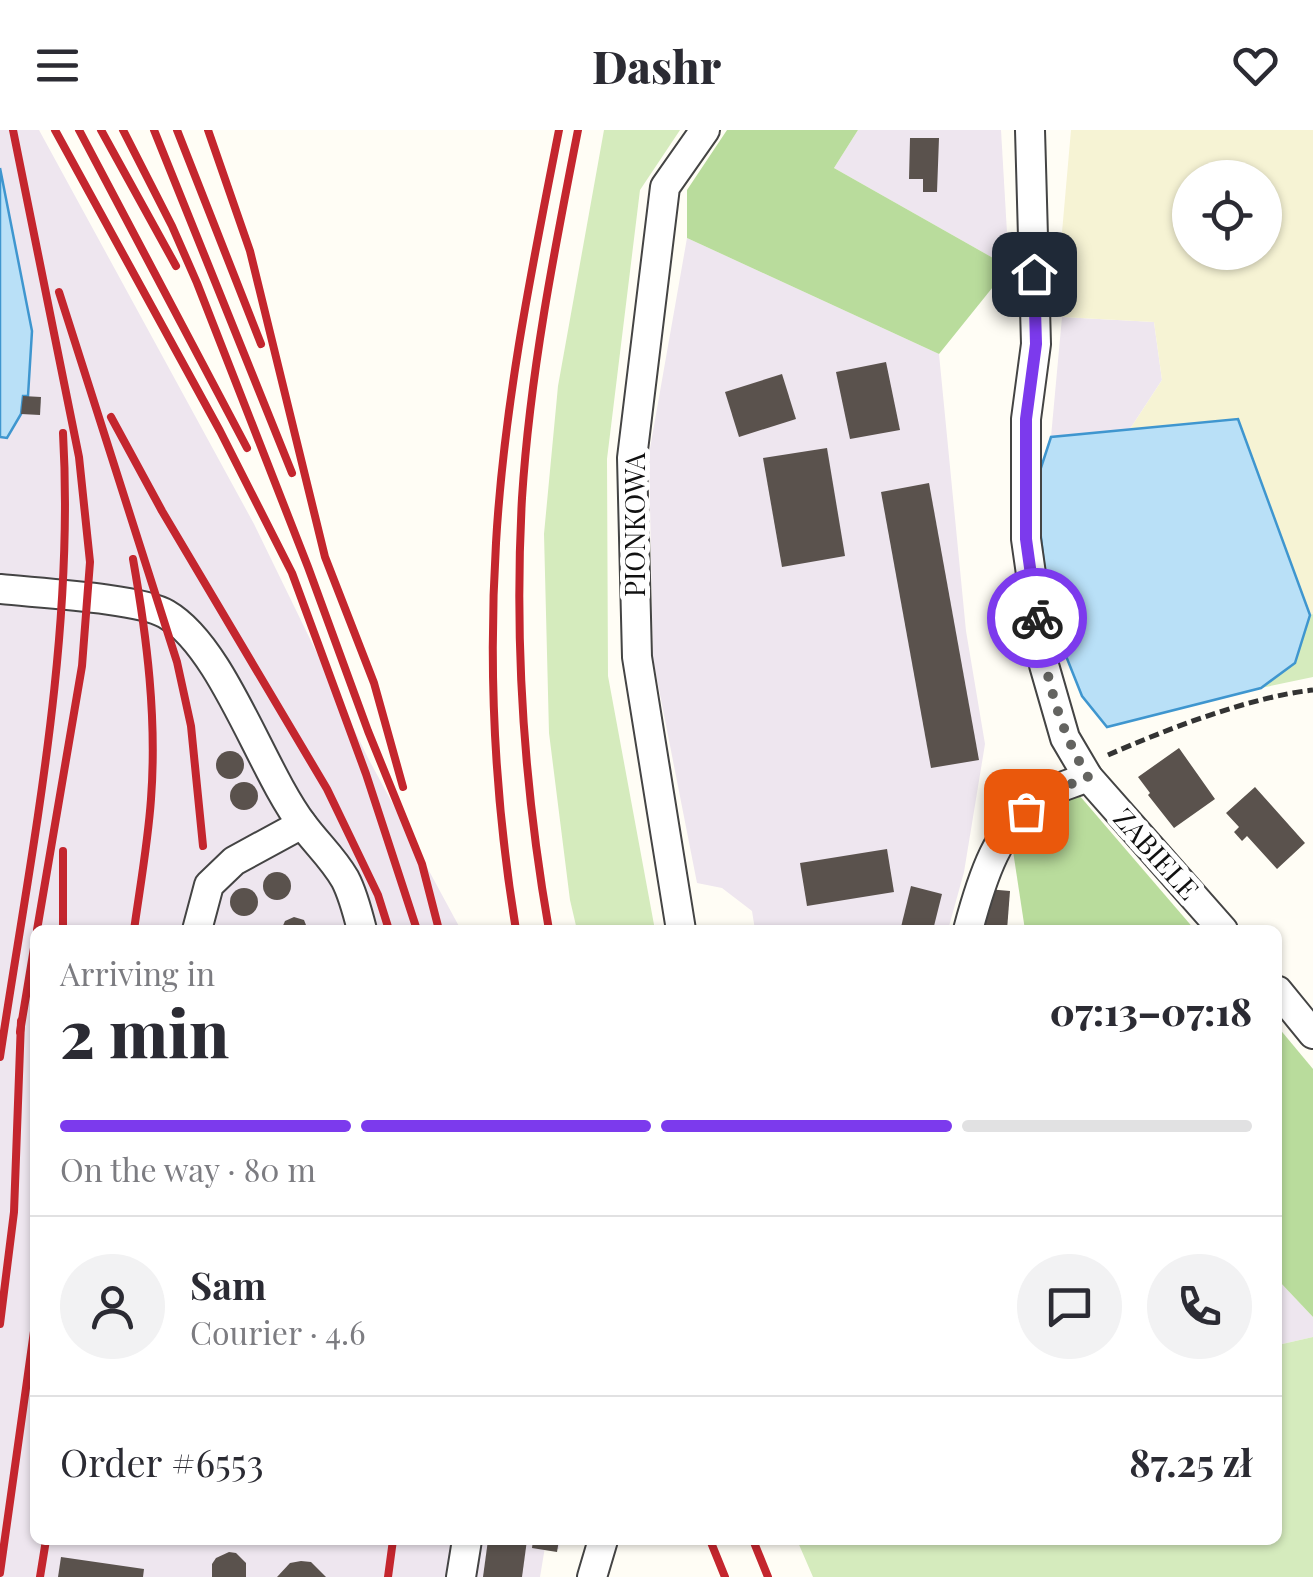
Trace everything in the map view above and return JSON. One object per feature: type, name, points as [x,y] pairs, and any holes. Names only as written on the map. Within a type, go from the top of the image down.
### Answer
[{"type":"street","name":"PIONKOWA","points":[[680,925],[637,657],[632,458],[666,187],[705,130]]},
{"type":"street","name":"ZABIELE","points":[[1030,130],[1036,344],[1026,419],[1026,539],[1044,665],[1065,738],[1088,777],[1220,925]]},
{"type":"street","points":[[0,589],[89,598],[162,611],[186,628],[210,662],[302,824],[329,854],[347,883],[360,925]]},
{"type":"street","points":[[969,925],[983,875],[1009,827],[1044,795],[1088,777]]},
{"type":"street","points":[[198,925],[208,885],[234,861],[302,824]]},
{"type":"street","points":[[1282,996],[1313,1034]]},
{"type":"street","points":[[461,1577],[466,1545]]},
{"type":"street","points":[[592,1577],[602,1545]]},
{"type":"path","points":[[1088,777],[1094,761],[1134,743],[1292,692],[1313,690]]},
{"type":"shaded area","points":[[0,130],[39,130],[254,524],[368,758],[458,925],[30,925],[30,1545],[559,1545],[559,1549],[545,1547],[540,1577],[0,1577]]},
{"type":"shaded area","points":[[858,130],[1001,130],[1009,267],[834,168]]},
{"type":"shaded area","points":[[1071,130],[1313,130],[1313,614],[1310,615],[1238,419],[1130,429],[1162,380],[1154,322],[1062,317],[1060,255]]},
{"type":"shaded area","points":[[687,238],[939,354],[966,631],[985,744],[964,872],[949,925],[754,925],[752,911],[722,888],[697,883],[653,659],[649,454]]},
{"type":"shaded area","points":[[1062,317],[1154,322],[1162,380],[1130,429],[1051,437]]},
{"type":"shaded area","points":[[1282,1284],[1313,1317],[1313,1337],[1282,1344]]},
{"type":"green space","points":[[604,130],[680,130],[640,190],[607,459],[608,676],[654,925],[576,925],[570,900],[549,733],[544,534],[558,386]]},
{"type":"green space","points":[[727,130],[858,130],[834,168],[1009,267],[939,354],[687,238],[687,190]]},
{"type":"green space","points":[[1313,614],[1313,677],[1261,688],[1295,663]]},
{"type":"green space","points":[[1079,795],[1191,925],[1024,925],[1013,851],[1045,811]]},
{"type":"green space","points":[[1282,1032],[1313,1069],[1313,1317],[1282,1284]]},
{"type":"green space","points":[[1313,1337],[1313,1577],[813,1577],[799,1545],[1282,1545],[1282,1344]]},
{"type":"water","points":[[0,168],[32,331],[28,396],[23,396],[21,414],[7,438],[0,437]]},
{"type":"water","points":[[1238,419],[1310,615],[1295,663],[1261,688],[1107,727],[1082,696],[1050,616],[1035,486],[1051,437]]},
{"type":"building","points":[[910,138],[939,138],[937,192],[923,192],[923,179],[909,179]]},
{"type":"building","points":[[886,362],[900,430],[850,439],[836,372]]},
{"type":"building","points":[[782,374],[796,419],[739,437],[725,392]]},
{"type":"building","points":[[23,396],[41,397],[40,415],[21,414]]},
{"type":"building","points":[[827,448],[845,556],[782,567],[763,458]]},
{"type":"building","points":[[929,483],[979,760],[931,768],[881,492]]},
{"type":"building","points":[[1179,748],[1215,799],[1174,828],[1138,777]]},
{"type":"building","points":[[230,751],[240,755],[244,765],[240,775],[230,779],[220,775],[216,765],[220,755]]},
{"type":"building","points":[[244,782],[254,786],[258,796],[254,806],[244,810],[234,806],[230,796],[234,786]]},
{"type":"building","points":[[1255,787],[1305,843],[1277,869],[1247,836],[1242,841],[1234,832],[1239,827],[1226,813]]},
{"type":"building","points":[[887,849],[894,892],[807,906],[800,863]]},
{"type":"building","points":[[277,872],[287,876],[291,886],[287,896],[277,900],[267,896],[263,886],[267,876]]},
{"type":"building","points":[[911,886],[942,894],[934,925],[901,925]]},
{"type":"building","points":[[244,888],[254,892],[258,902],[254,912],[244,916],[234,912],[230,902],[234,892]]},
{"type":"building","points":[[987,889],[1010,891],[1007,925],[984,925]]},
{"type":"building","points":[[294,917],[304,920],[306,925],[283,925]]},
{"type":"building","points":[[487,1545],[526,1545],[522,1577],[483,1577]]},
{"type":"building","points":[[532,1545],[558,1545],[557,1552]]},
{"type":"building","points":[[229,1552],[246,1563],[246,1577],[212,1577],[216,1558]]},
{"type":"building","points":[[61,1557],[144,1569],[143,1577],[58,1577]]},
{"type":"building","points":[[311,1562],[326,1577],[277,1577],[290,1563]]},
{"type":"railway","points":[[13,130],[79,457],[90,562],[82,666],[38,925]]},
{"type":"railway","points":[[55,130],[220,431],[292,573],[366,774],[415,925]]},
{"type":"railway","points":[[79,130],[247,448]]},
{"type":"railway","points":[[101,130],[176,266]]},
{"type":"railway","points":[[123,130],[197,283],[422,864],[438,925]]},
{"type":"railway","points":[[154,130],[292,473]]},
{"type":"railway","points":[[177,130],[261,344]]},
{"type":"railway","points":[[208,130],[250,251],[325,557],[374,683],[403,787]]},
{"type":"railway","points":[[515,925],[495,737],[496,543],[512,387],[559,130]]},
{"type":"railway","points":[[548,925],[523,715],[519,607],[522,498],[537,359],[578,130]]},
{"type":"railway","points":[[59,292],[177,662],[191,726],[203,846]]},
{"type":"railway","points":[[111,417],[162,511],[327,789],[378,895],[387,925]]},
{"type":"railway","points":[[0,1057],[57,668],[65,511],[63,433]]},
{"type":"railway","points":[[133,559],[146,648],[153,738],[150,815],[135,925]]},
{"type":"railway","points":[[63,851],[63,925]]},
{"type":"railway","points":[[20,1032],[30,972]]},
{"type":"railway","points":[[0,1324],[14,1212],[21,1021]]},
{"type":"railway","points":[[0,1573],[30,1360]]},
{"type":"railway","points":[[40,1577],[45,1545]]},
{"type":"railway","points":[[388,1577],[392,1545]]},
{"type":"railway","points":[[712,1545],[725,1577]]},
{"type":"railway","points":[[755,1545],[768,1577]]},
{"type":"way so far","points":[[1026,811],[1044,795],[1088,777],[1065,738],[1044,665],[1037,618]]},
{"type":"route","points":[[1034,274],[1036,344],[1026,419],[1026,539],[1037,618]]}]
